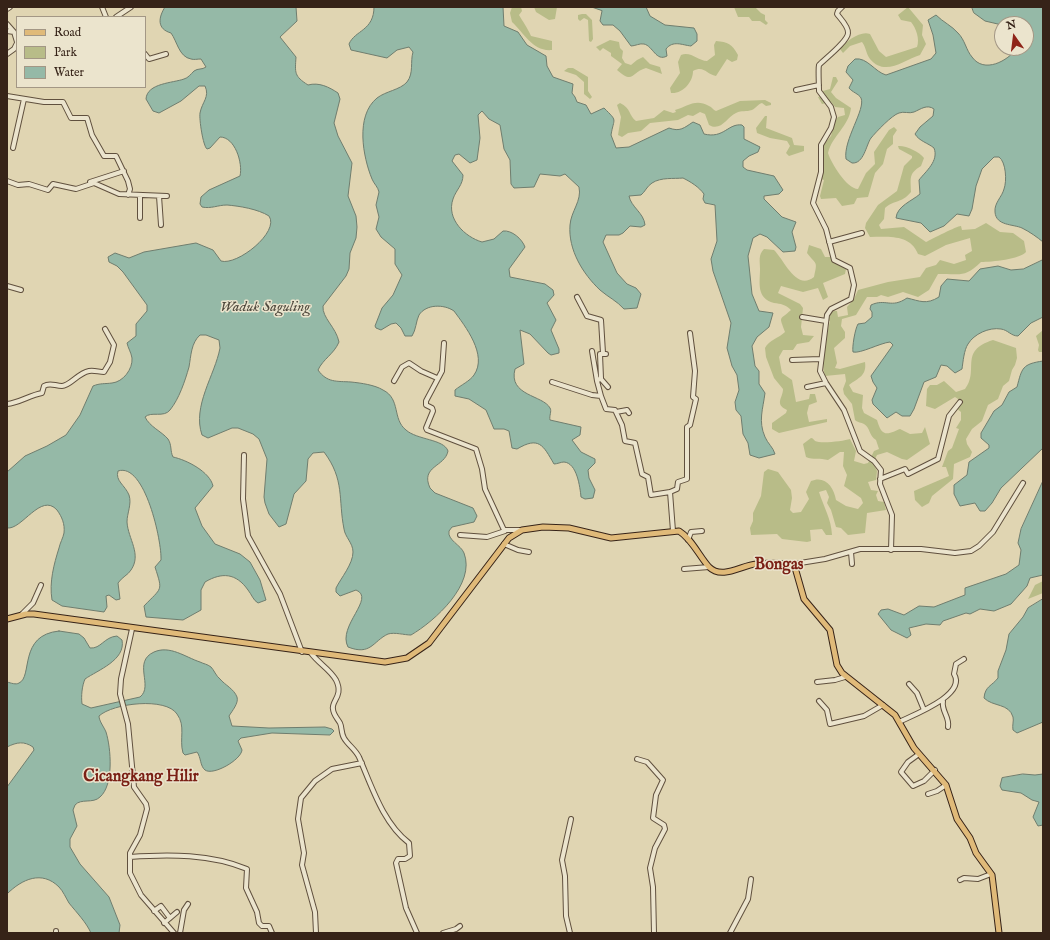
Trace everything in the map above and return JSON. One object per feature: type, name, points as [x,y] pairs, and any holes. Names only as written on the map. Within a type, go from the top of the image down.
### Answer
[{"type":"main road","points":[[7,619],[34,614],[303,652],[385,662],[407,658],[418,652],[429,643],[504,544],[509,538],[522,530],[543,527],[564,528],[613,538],[673,531],[681,532],[709,567],[716,570],[728,572],[755,564],[794,564],[804,599],[830,630],[837,665],[845,676],[895,715],[919,754],[935,770],[946,785],[958,820],[970,838],[976,853],[991,874],[994,884],[999,933]]},
{"type":"street","points":[[118,16],[131,7]]},
{"type":"street","points":[[842,7],[838,10],[837,14],[848,30],[848,34],[843,42],[819,66],[820,93],[832,107],[834,118],[831,128],[821,145],[820,172],[813,203],[826,229],[835,262],[850,268],[854,285],[851,299],[831,309],[826,321],[820,359],[820,371],[844,410],[860,451],[874,461],[881,470],[880,479],[883,492],[891,512],[891,550]]},
{"type":"street","points":[[7,24],[14,32],[16,41]]},
{"type":"street","points":[[7,31],[14,32]]},
{"type":"street","points":[[7,54],[16,46]]},
{"type":"street","points":[[146,55],[149,59],[166,54]]},
{"type":"street","points":[[796,90],[819,85]]},
{"type":"street","points":[[7,96],[44,102],[63,102],[71,118],[87,118],[92,135],[104,156],[116,156],[124,171],[130,188],[128,195]]},
{"type":"street","points":[[13,148],[24,98]]},
{"type":"street","points":[[7,181],[16,185],[29,184],[48,190],[53,184],[76,189],[92,181],[124,171]]},
{"type":"street","points":[[88,184],[94,183],[119,194],[167,196]]},
{"type":"street","points":[[140,196],[140,218]]},
{"type":"street","points":[[159,196],[161,225]]},
{"type":"street","points":[[829,242],[862,233]]},
{"type":"street","points":[[7,286],[21,290]]},
{"type":"street","points":[[577,297],[588,316],[600,319],[603,354],[599,380]]},
{"type":"street","points":[[802,317],[826,321]]},
{"type":"street","points":[[7,404],[15,403],[32,395],[42,393],[44,386],[47,384],[63,386],[67,385],[74,377],[84,372],[104,372],[110,362],[114,345],[105,329]]},
{"type":"street","points":[[616,412],[622,425],[625,441],[635,442],[642,474],[648,476],[651,494],[670,492],[677,489],[678,482],[687,479],[687,427],[690,425],[696,399],[693,397],[692,390],[695,371],[690,333]]},
{"type":"street","points":[[444,343],[442,369],[426,401],[426,405],[431,407],[433,411],[426,428],[476,449],[482,469],[485,489],[505,531]]},
{"type":"street","points":[[603,354],[592,353],[599,380],[601,396],[606,409],[614,410],[616,412],[627,410],[629,413]]},
{"type":"street","points":[[792,360],[820,359]]},
{"type":"street","points":[[394,381],[402,366],[409,363],[421,371],[437,378]]},
{"type":"street","points":[[599,380],[608,387]]},
{"type":"street","points":[[552,382],[589,394],[601,396]]},
{"type":"street","points":[[807,388],[826,383]]},
{"type":"street","points":[[880,479],[905,469],[908,474],[938,459],[949,416],[960,402]]},
{"type":"street","points":[[244,455],[242,497],[248,536],[280,594],[303,652]]},
{"type":"street","points":[[794,564],[817,561],[860,549],[921,549],[955,553],[976,549],[993,532],[1023,484]]},
{"type":"street","points":[[670,492],[673,531]]},
{"type":"street","points":[[460,535],[487,537],[505,531],[522,530]]},
{"type":"street","points":[[688,540],[691,532],[702,531]]},
{"type":"street","points":[[504,544],[518,550],[529,552]]},
{"type":"street","points":[[851,552],[852,564]]},
{"type":"street","points":[[684,569],[709,567]]},
{"type":"street","points":[[20,616],[32,605],[41,585]]},
{"type":"street","points":[[132,628],[121,679],[120,694],[126,714],[134,787],[147,808],[140,835],[130,852],[130,873],[135,884],[154,910],[174,933]]},
{"type":"street","points":[[311,652],[330,672],[338,684],[338,698],[332,706],[344,737],[355,749],[382,809],[391,824],[409,843],[410,856],[405,859],[398,859],[396,863],[404,901],[410,920],[417,933]]},
{"type":"street","points":[[899,722],[943,701],[956,683],[957,678],[954,674],[955,665],[964,658]]},
{"type":"street","points":[[817,682],[835,680],[845,676]]},
{"type":"street","points":[[909,684],[917,693],[924,710]]},
{"type":"street","points":[[819,701],[826,710],[830,724],[864,716],[883,705]]},
{"type":"street","points":[[943,701],[943,710],[948,720],[948,727]]},
{"type":"street","points":[[919,754],[908,762],[901,772],[913,786],[924,781],[935,770]]},
{"type":"street","points":[[637,759],[647,762],[663,780],[656,795],[653,818],[663,824],[665,829],[652,856],[649,871],[654,887],[652,893],[654,933]]},
{"type":"street","points":[[316,933],[315,912],[302,865],[304,853],[298,819],[301,798],[315,781],[332,769],[338,766],[362,763]]},
{"type":"street","points":[[928,794],[937,791],[946,785]]},
{"type":"street","points":[[570,933],[566,916],[565,876],[562,860],[571,819]]},
{"type":"street","points":[[130,856],[185,856],[216,859],[248,869],[246,888],[258,912],[259,923],[262,926],[269,926],[272,933]]},
{"type":"street","points":[[960,880],[964,878],[978,879],[991,874]]},
{"type":"street","points":[[730,933],[748,899],[751,880]]},
{"type":"street","points":[[180,933],[184,910],[188,904]]},
{"type":"street","points":[[154,910],[161,906],[170,918]]},
{"type":"street","points":[[164,923],[177,912]]},
{"type":"street","points":[[443,933],[456,930],[460,926]]},
{"type":"green space","points":[[512,7],[521,7],[522,11],[519,15],[531,36],[552,41],[552,50],[539,48],[529,41],[512,22],[510,13]]},
{"type":"green space","points":[[534,7],[557,7],[555,19],[549,20],[536,12]]},
{"type":"green space","points":[[734,7],[755,7],[765,15],[765,20],[768,23],[766,25],[760,21],[752,21],[749,17],[738,17]]},
{"type":"green space","points":[[908,7],[923,25],[922,35],[926,44],[920,55],[895,66],[882,67],[870,59],[862,42],[850,46],[843,53],[840,49],[854,37],[866,33],[870,34],[879,51],[886,57],[917,47],[918,37],[913,24],[911,22],[901,20],[898,15]]},
{"type":"green space","points":[[586,14],[592,20],[593,39],[591,42],[589,41],[588,20],[584,18],[580,21],[578,19],[578,15]]},
{"type":"green space","points":[[610,40],[619,42],[620,48],[623,51],[622,58],[625,63],[631,65],[643,57],[650,64],[660,67],[662,74],[646,68],[630,77],[627,77],[617,70],[622,64],[611,56],[611,53],[603,48],[600,51],[596,47]]},
{"type":"green space","points":[[716,41],[724,42],[732,46],[738,55],[737,60],[732,62],[727,59],[716,76],[702,69],[693,71],[693,75],[689,83],[680,92],[671,93],[670,88],[680,73],[678,62],[681,55],[688,54],[707,61],[715,55],[714,45]]},
{"type":"green space","points":[[568,68],[573,68],[588,77],[588,91],[592,97],[590,99],[584,94],[584,82],[576,75],[564,71]]},
{"type":"green space","points":[[833,77],[836,77],[838,81],[831,92],[836,98],[851,108],[850,114],[844,126],[833,141],[828,153],[832,163],[849,185],[858,189],[866,173],[875,164],[874,152],[889,130],[894,127],[897,130],[893,136],[893,144],[887,149],[883,164],[875,173],[868,197],[857,198],[854,204],[842,206],[836,198],[821,199],[820,196],[824,180],[821,179],[823,145],[831,136],[835,121],[838,117],[845,115],[844,108],[835,107],[831,102],[822,104],[818,97],[823,96],[823,91],[830,89]]},
{"type":"green space","points":[[765,100],[771,103],[771,105],[766,106],[762,103],[752,110],[738,112],[717,127],[709,125],[705,114],[700,112],[693,116],[688,115],[678,120],[650,123],[641,131],[628,133],[622,137],[618,135],[621,117],[617,105],[620,103],[626,107],[636,121],[654,118],[664,110],[673,113],[676,112],[675,110],[695,103],[710,106],[716,111],[740,101]]},
{"type":"green space","points":[[765,116],[767,116],[766,128],[792,138],[794,145],[804,146],[804,151],[789,156],[786,153],[790,146],[787,141],[770,138],[757,133],[756,128]]},
{"type":"green space","points":[[898,146],[912,149],[924,158],[921,166],[912,174],[911,192],[901,200],[892,203],[885,208],[884,219],[879,225],[881,229],[904,227],[926,242],[959,226],[961,226],[962,230],[975,229],[986,223],[1000,232],[1013,233],[1024,241],[1026,252],[1018,257],[998,261],[981,262],[970,271],[961,274],[938,274],[929,290],[918,297],[903,292],[888,297],[881,295],[877,297],[867,297],[856,315],[842,319],[841,326],[845,332],[845,338],[834,348],[837,363],[835,368],[840,369],[865,362],[865,371],[863,374],[849,385],[853,392],[863,395],[862,408],[864,413],[877,420],[881,430],[885,433],[890,433],[900,429],[910,434],[922,433],[925,427],[930,444],[907,460],[887,452],[877,455],[873,463],[877,471],[876,480],[868,482],[871,490],[878,491],[876,495],[878,501],[884,502],[886,510],[867,513],[865,533],[848,535],[841,528],[836,527],[831,510],[827,503],[829,497],[826,490],[819,492],[829,518],[832,535],[826,535],[822,529],[810,530],[811,541],[807,542],[782,539],[777,534],[751,535],[750,528],[753,521],[753,513],[761,496],[764,472],[768,469],[778,472],[791,490],[792,498],[790,510],[793,513],[801,512],[809,499],[806,492],[811,481],[816,480],[825,481],[828,483],[835,495],[836,500],[846,506],[858,509],[863,503],[861,498],[844,486],[847,475],[843,466],[844,452],[840,452],[828,460],[811,458],[806,457],[803,444],[811,438],[818,442],[850,439],[856,451],[854,461],[864,464],[868,463],[874,451],[879,449],[876,440],[866,425],[855,420],[852,404],[844,394],[843,389],[846,381],[845,374],[825,376],[823,356],[830,321],[828,320],[832,311],[837,311],[838,317],[848,315],[847,307],[854,299],[858,290],[888,282],[920,277],[926,268],[936,265],[940,260],[954,264],[966,260],[965,255],[972,251],[970,238],[946,245],[925,256],[918,254],[910,243],[904,240],[891,237],[870,237],[865,228],[866,223],[878,205],[897,191],[904,166],[912,158],[912,156],[899,149]]},
{"type":"green space","points":[[809,245],[821,249],[825,257],[831,257],[833,262],[846,269],[845,274],[823,283],[828,297],[823,300],[818,288],[803,292],[781,286],[778,293],[800,304],[803,308],[801,327],[803,335],[814,336],[809,342],[797,344],[793,350],[783,350],[779,357],[782,373],[792,380],[796,402],[809,399],[810,394],[815,394],[817,402],[809,405],[807,413],[809,422],[827,419],[827,422],[779,433],[772,429],[772,423],[786,413],[787,410],[783,408],[780,403],[783,389],[774,378],[766,357],[765,348],[769,343],[785,332],[781,319],[791,310],[785,305],[768,301],[764,298],[760,289],[760,256],[764,249],[774,250],[796,278],[808,280],[814,277],[816,268],[815,263],[807,253]]},
{"type":"green space","points":[[1043,330],[1043,352],[1039,352],[1039,345],[1036,336]]},
{"type":"green space","points":[[993,340],[1016,348],[1017,358],[1009,381],[1003,386],[998,399],[988,405],[982,421],[972,429],[966,439],[972,452],[970,457],[954,464],[953,479],[932,496],[929,503],[922,507],[915,500],[914,491],[949,476],[946,467],[942,467],[948,451],[952,448],[959,429],[956,428],[961,420],[961,412],[956,408],[958,399],[955,397],[935,409],[926,406],[927,389],[930,385],[937,385],[944,381],[956,392],[965,389],[971,375],[973,355],[982,344]]},
{"type":"green space","points":[[1043,581],[1043,593],[1028,599],[1035,585]]},
{"type":"water","name":"Waduk Saguling","points":[[165,7],[296,7],[297,21],[280,37],[296,57],[296,74],[308,85],[316,84],[324,86],[338,93],[340,99],[334,123],[338,136],[352,163],[348,196],[356,216],[357,227],[356,238],[350,253],[349,269],[346,276],[323,306],[325,315],[339,342],[318,370],[329,379],[355,382],[380,388],[389,394],[392,398],[399,420],[406,430],[417,436],[441,444],[448,451],[443,460],[434,467],[428,475],[430,488],[435,493],[473,508],[477,516],[474,522],[452,527],[449,531],[452,540],[464,553],[466,565],[464,577],[459,589],[451,600],[431,621],[411,635],[391,633],[367,649],[362,650],[348,647],[346,639],[347,630],[362,599],[361,594],[356,590],[340,596],[336,592],[336,588],[351,561],[353,549],[344,529],[338,481],[331,462],[324,452],[313,453],[308,459],[306,481],[294,494],[286,524],[279,527],[269,514],[265,503],[264,497],[267,459],[259,439],[253,434],[238,428],[232,428],[208,438],[202,435],[200,413],[202,402],[220,348],[219,340],[206,335],[200,335],[195,342],[184,384],[170,410],[164,414],[151,414],[145,417],[150,424],[168,439],[173,457],[197,467],[203,471],[211,481],[213,486],[195,508],[202,526],[215,544],[240,554],[250,562],[260,580],[266,600],[258,603],[239,580],[234,577],[223,576],[205,582],[201,590],[201,610],[183,620],[146,617],[144,606],[158,592],[160,585],[155,567],[161,560],[161,551],[155,522],[144,490],[136,479],[128,472],[118,471],[117,474],[130,498],[127,522],[135,552],[134,564],[131,570],[118,583],[120,599],[116,600],[109,595],[106,596],[107,607],[104,612],[62,606],[52,600],[52,573],[64,535],[63,521],[57,510],[51,506],[38,508],[19,524],[7,528],[7,472],[25,456],[66,435],[80,415],[93,386],[120,380],[131,366],[132,358],[127,343],[136,336],[136,324],[147,311],[147,305],[123,272],[117,266],[109,262],[108,257],[115,253],[129,258],[144,252],[196,243],[213,250],[221,261],[228,261],[246,253],[263,239],[271,223],[269,216],[243,207],[227,205],[202,207],[200,204],[201,197],[209,190],[240,176],[241,171],[237,152],[230,141],[220,137],[210,148],[207,149],[204,143],[200,113],[207,93],[205,86],[199,86],[181,101],[159,113],[153,111],[146,99],[147,94],[151,90],[161,84],[188,77],[194,71],[206,67],[201,59],[187,58],[181,52],[171,33],[163,29],[160,19]]},
{"type":"water","points":[[374,7],[503,7],[504,26],[518,32],[527,45],[546,56],[547,66],[553,77],[573,84],[572,93],[577,102],[586,105],[591,114],[604,108],[613,118],[614,122],[611,135],[616,148],[629,147],[669,128],[684,128],[693,122],[700,125],[704,134],[711,135],[721,133],[737,125],[742,125],[744,127],[744,139],[760,147],[758,152],[749,156],[743,161],[743,167],[747,170],[774,176],[783,190],[779,194],[764,196],[764,199],[782,217],[796,222],[792,232],[796,247],[795,251],[783,252],[767,237],[760,234],[753,238],[748,256],[752,294],[759,311],[773,313],[769,327],[757,337],[752,346],[755,366],[759,371],[759,384],[765,393],[762,415],[763,431],[775,454],[759,458],[750,455],[748,443],[743,434],[741,416],[736,410],[735,402],[739,390],[737,375],[732,366],[727,348],[731,323],[713,271],[711,259],[717,241],[715,205],[705,203],[703,199],[704,194],[702,191],[683,178],[663,179],[656,181],[650,184],[641,195],[629,196],[630,200],[642,217],[645,225],[641,227],[630,226],[619,235],[606,235],[603,242],[617,273],[627,284],[636,288],[641,294],[637,308],[624,309],[594,284],[578,261],[574,252],[571,243],[570,225],[579,197],[579,187],[565,174],[560,176],[540,174],[534,187],[514,188],[511,184],[510,160],[504,149],[500,125],[489,119],[482,111],[478,115],[480,138],[477,160],[470,163],[459,154],[455,155],[452,161],[463,175],[462,182],[453,199],[452,213],[458,226],[476,240],[482,242],[494,239],[503,231],[510,232],[516,236],[522,241],[525,247],[509,269],[510,277],[545,284],[553,290],[554,295],[547,303],[556,320],[551,330],[559,349],[559,353],[551,355],[530,334],[520,330],[524,364],[515,369],[514,378],[521,390],[541,400],[550,408],[550,420],[581,427],[580,435],[572,440],[581,452],[595,459],[595,463],[588,470],[589,478],[595,490],[593,498],[585,499],[581,497],[577,476],[572,466],[568,463],[564,462],[554,464],[540,444],[531,443],[517,449],[512,448],[509,431],[504,429],[494,429],[486,410],[469,399],[455,396],[455,390],[474,375],[478,367],[478,359],[477,350],[469,333],[454,311],[445,307],[435,306],[422,311],[417,320],[412,336],[405,336],[401,328],[396,323],[391,324],[381,330],[376,328],[375,326],[382,308],[393,295],[402,275],[395,264],[395,249],[381,237],[376,229],[379,217],[376,205],[379,192],[372,179],[366,160],[363,126],[370,106],[377,98],[401,87],[407,82],[411,71],[413,52],[409,47],[397,50],[387,58],[351,50],[349,44],[355,36],[368,26],[373,15]]},
{"type":"water","points":[[592,7],[646,7],[650,16],[665,25],[694,28],[697,34],[697,41],[691,46],[675,44],[669,46],[666,49],[667,56],[660,57],[647,45],[641,44],[631,46],[620,31],[613,25],[603,25],[600,21],[602,11]]},
{"type":"water","points":[[972,7],[1043,7],[1043,242],[1025,230],[1006,224],[998,220],[996,217],[995,209],[1005,186],[1004,167],[999,157],[994,157],[982,169],[976,186],[972,209],[969,216],[957,214],[944,226],[930,232],[921,223],[896,218],[899,210],[905,204],[920,194],[919,180],[931,166],[935,157],[934,148],[915,134],[920,127],[933,116],[934,109],[926,107],[912,113],[901,112],[896,114],[871,138],[864,154],[859,160],[852,163],[846,159],[848,143],[862,103],[861,98],[849,88],[853,80],[846,72],[848,66],[855,59],[867,62],[878,71],[886,75],[931,59],[936,53],[933,35],[928,20],[936,15],[958,33],[972,57],[983,65],[996,64],[1009,56],[1034,56],[1034,16],[994,16],[994,23],[985,21],[974,13]]},
{"type":"water","points":[[1043,260],[1043,317],[1031,323],[1018,336],[996,329],[987,330],[978,334],[968,344],[962,369],[955,373],[947,366],[941,365],[936,377],[924,382],[910,416],[902,416],[896,412],[887,418],[873,404],[872,400],[877,388],[871,376],[893,345],[890,342],[853,352],[853,342],[857,326],[858,324],[865,323],[872,317],[872,312],[870,309],[871,305],[881,302],[897,303],[907,298],[927,302],[939,297],[941,286],[947,279],[969,281],[980,269],[998,266],[1011,270],[1023,269]]},
{"type":"water","points":[[1043,361],[1043,448],[1001,488],[985,511],[980,511],[975,503],[960,506],[954,494],[954,485],[967,475],[969,462],[989,448],[989,445],[981,438],[981,433],[994,411],[1002,405],[1009,392],[1017,387],[1020,375],[1024,368],[1036,362]]},
{"type":"water","points":[[1043,481],[1043,575],[1030,578],[1027,586],[1011,604],[994,611],[980,609],[970,614],[966,613],[943,621],[940,625],[926,624],[909,628],[911,635],[907,638],[891,630],[878,614],[881,610],[888,609],[904,615],[919,606],[934,607],[965,595],[965,588],[1006,574],[1019,565],[1021,550],[1018,543],[1021,529]]},
{"type":"water","points":[[1043,599],[1043,722],[1017,733],[1013,730],[1013,717],[1008,709],[992,703],[984,698],[987,689],[998,678],[998,671],[1006,650],[1009,634],[1023,617],[1028,608]]},
{"type":"water","points":[[59,631],[79,634],[84,638],[90,648],[97,647],[109,638],[117,636],[122,640],[120,653],[115,659],[110,664],[85,679],[82,691],[82,704],[91,708],[140,697],[144,692],[145,687],[144,662],[148,656],[154,652],[166,650],[177,652],[210,666],[219,678],[234,692],[237,697],[237,702],[229,716],[232,726],[269,728],[325,727],[334,731],[330,735],[272,733],[241,738],[238,741],[242,750],[237,758],[220,769],[209,771],[203,768],[197,752],[185,755],[183,753],[182,728],[180,719],[171,709],[162,705],[151,704],[127,705],[106,711],[99,716],[108,739],[110,766],[108,784],[100,797],[97,799],[80,802],[75,805],[73,810],[77,826],[70,839],[70,847],[80,864],[109,897],[120,925],[119,933],[91,933],[60,889],[46,879],[32,878],[19,884],[7,894],[7,787],[34,750],[30,745],[23,743],[17,743],[7,747],[7,682],[13,684],[19,683],[23,679],[29,656],[37,640],[46,634]]},
{"type":"water","points":[[1023,774],[1043,774],[1043,825],[1038,826],[1033,817],[1039,802],[1032,800],[1021,793],[1002,790],[1000,786],[1002,778]]},
{"type":"district","name":"Bongas","points":[[779,566]]},
{"type":"district","name":"Cicangkang Hilir","points":[[141,778]]}]
